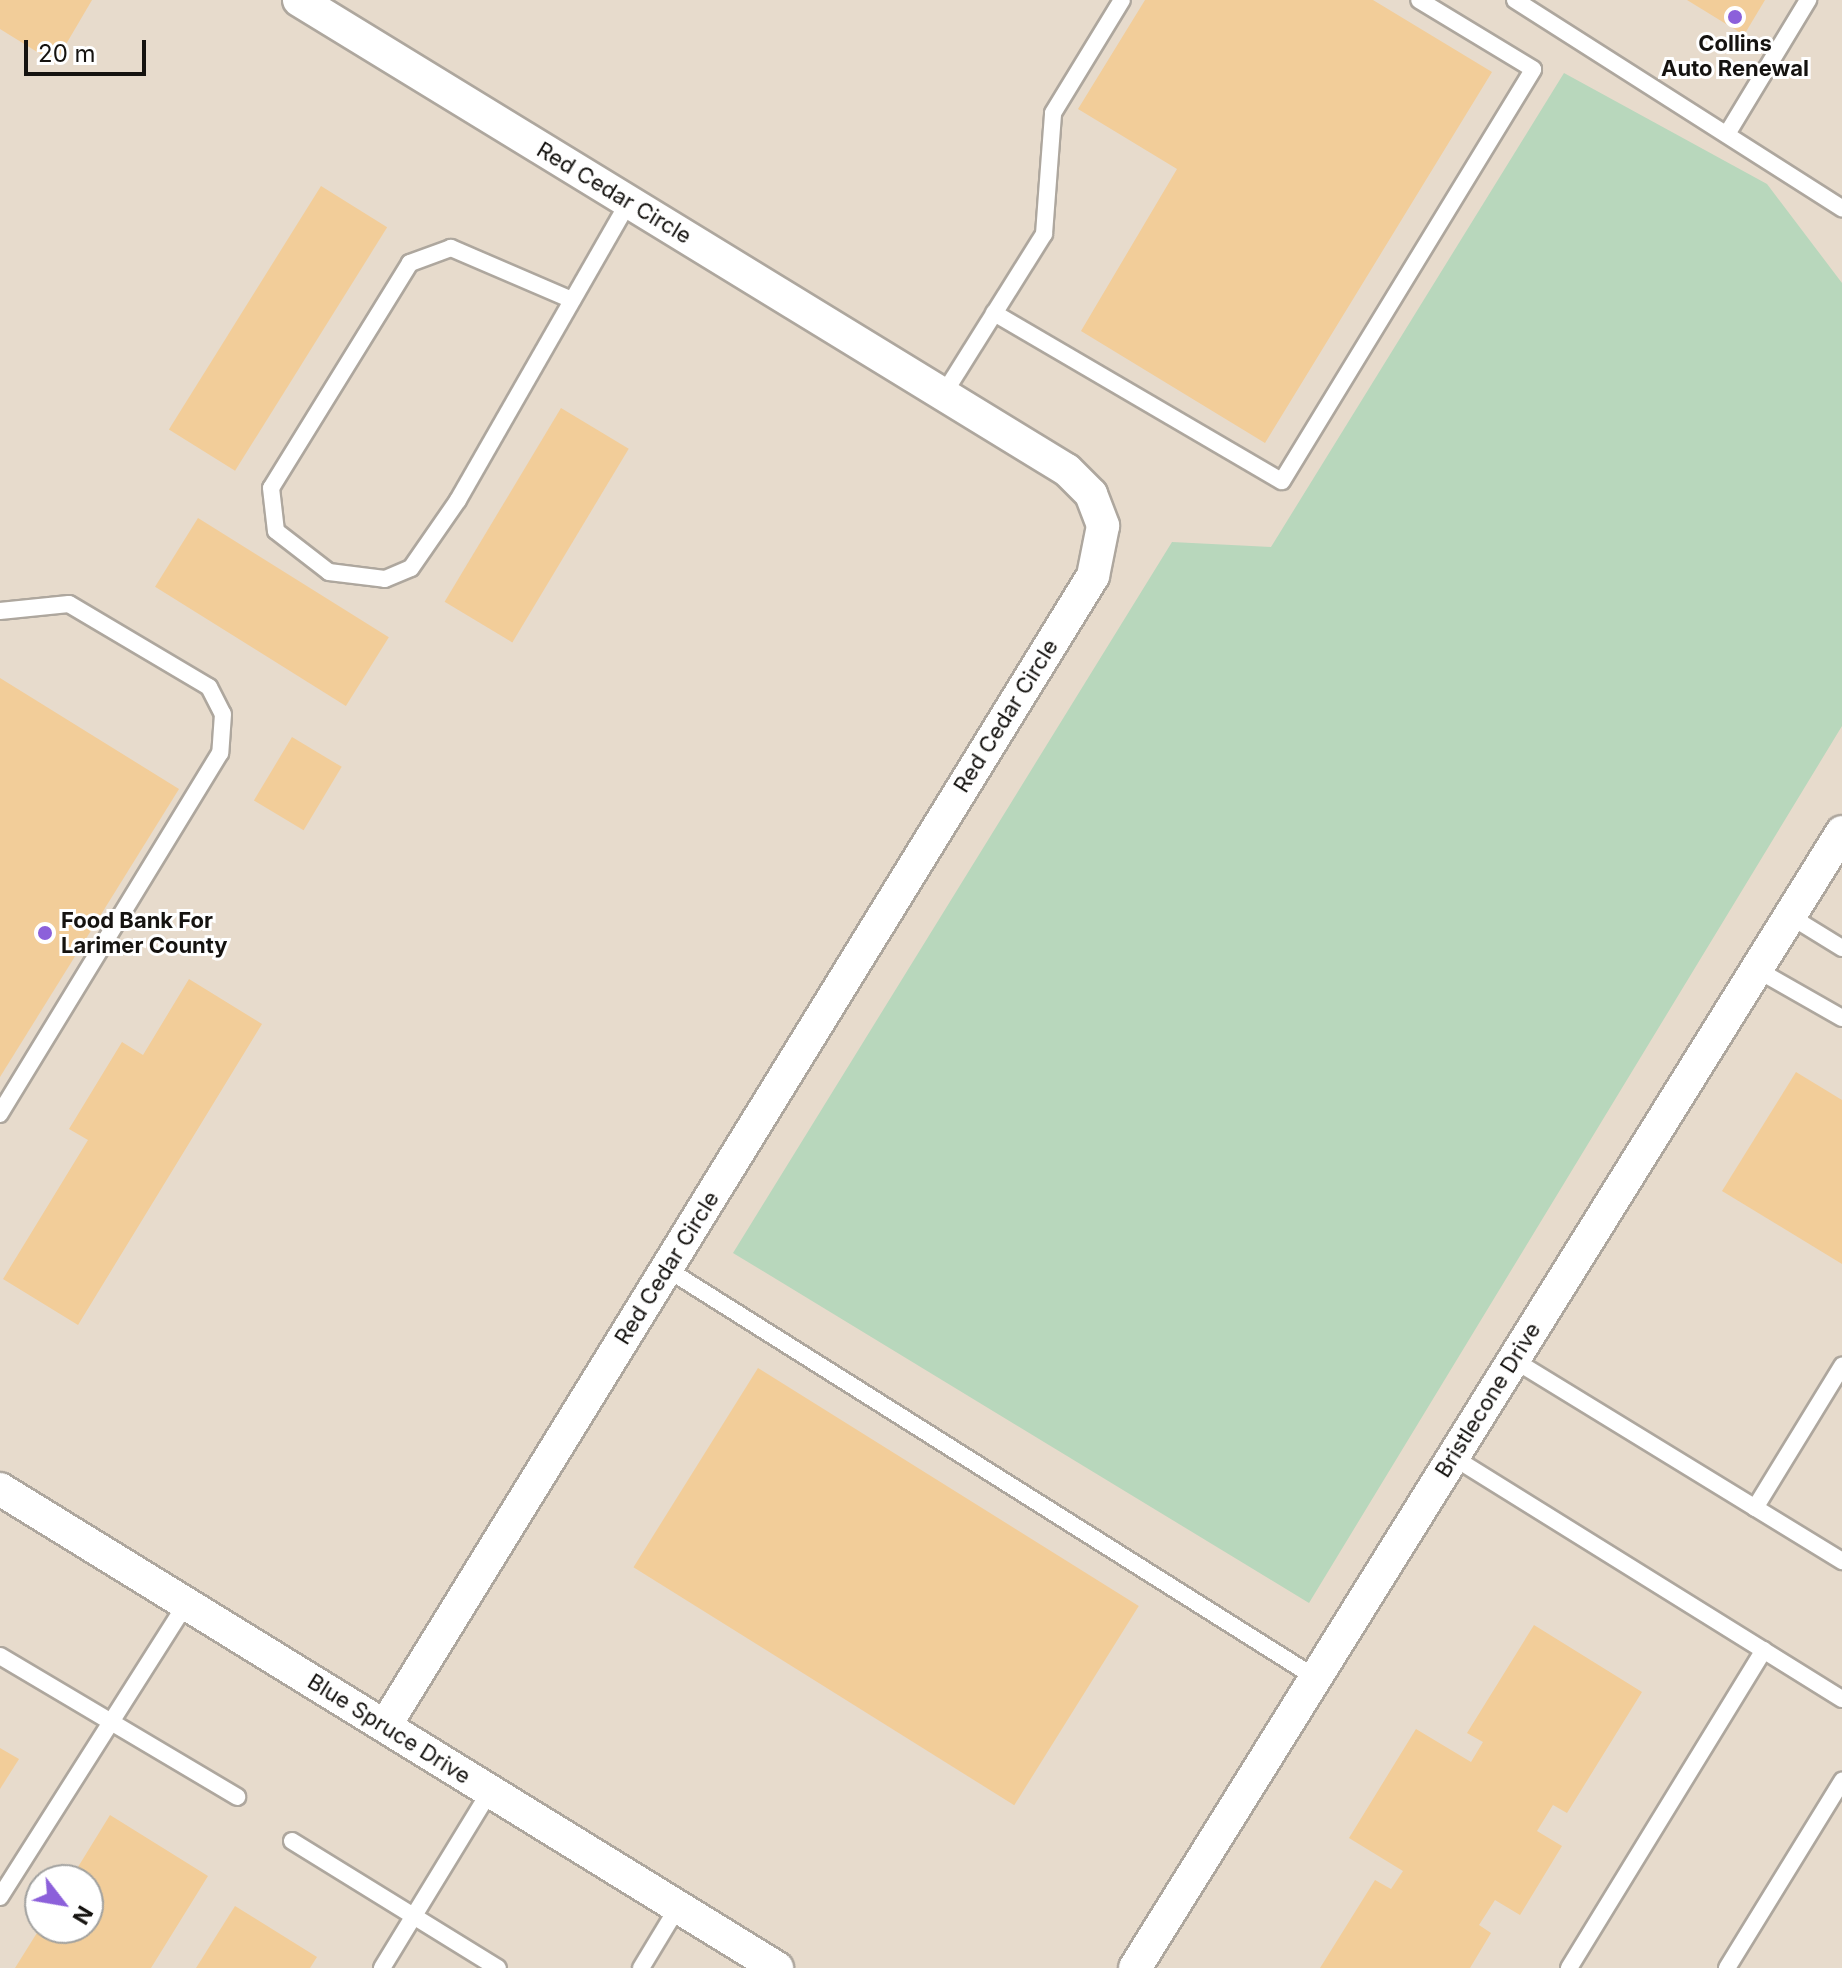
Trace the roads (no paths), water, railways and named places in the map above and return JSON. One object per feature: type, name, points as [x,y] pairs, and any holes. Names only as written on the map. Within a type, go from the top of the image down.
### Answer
[{"type":"street","name":"Red Cedar Circle","points":[[299,0],[1080,481],[1103,526],[1100,561],[385,1726]]},
{"type":"street","name":"Bristlecone Drive","points":[[1135,1968],[1842,832]]},
{"type":"street","name":"Blue Spruce Drive","points":[[0,1489],[777,1968]]},
{"type":"lane","points":[[943,395],[1044,234],[1053,113],[1122,0]]},
{"type":"lane","points":[[994,313],[1282,481],[1533,69],[1419,0]]},
{"type":"lane","points":[[1515,0],[1842,208]]},
{"type":"lane","points":[[1727,134],[1808,0]]},
{"type":"lane","points":[[572,300],[451,248],[410,263],[271,488],[276,531],[329,572],[385,579],[411,568],[572,300],[629,202]]},
{"type":"lane","points":[[0,611],[69,604],[209,687],[223,714],[220,753],[0,1114]]},
{"type":"lane","points":[[1790,916],[1842,948]]},
{"type":"lane","points":[[1756,969],[1842,1018]]},
{"type":"lane","points":[[667,1269],[1316,1678]]},
{"type":"lane","points":[[1514,1360],[1842,1561]]},
{"type":"lane","points":[[1755,1508],[1842,1366]]},
{"type":"lane","points":[[1453,1457],[1842,1699]]},
{"type":"lane","points":[[0,1897],[186,1604]]},
{"type":"lane","points":[[1569,1968],[1764,1650]]},
{"type":"lane","points":[[0,1656],[237,1797]]},
{"type":"lane","points":[[1727,1968],[1842,1781]]},
{"type":"lane","points":[[382,1968],[490,1791]]},
{"type":"lane","points":[[292,1841],[498,1968]]},
{"type":"lane","points":[[641,1968],[678,1907]]},
{"type":"place","name":"Collins Auto Renewal","points":[[1735,17]]},
{"type":"place","name":"Food Bank For Larimer County","points":[[45,933]]}]
